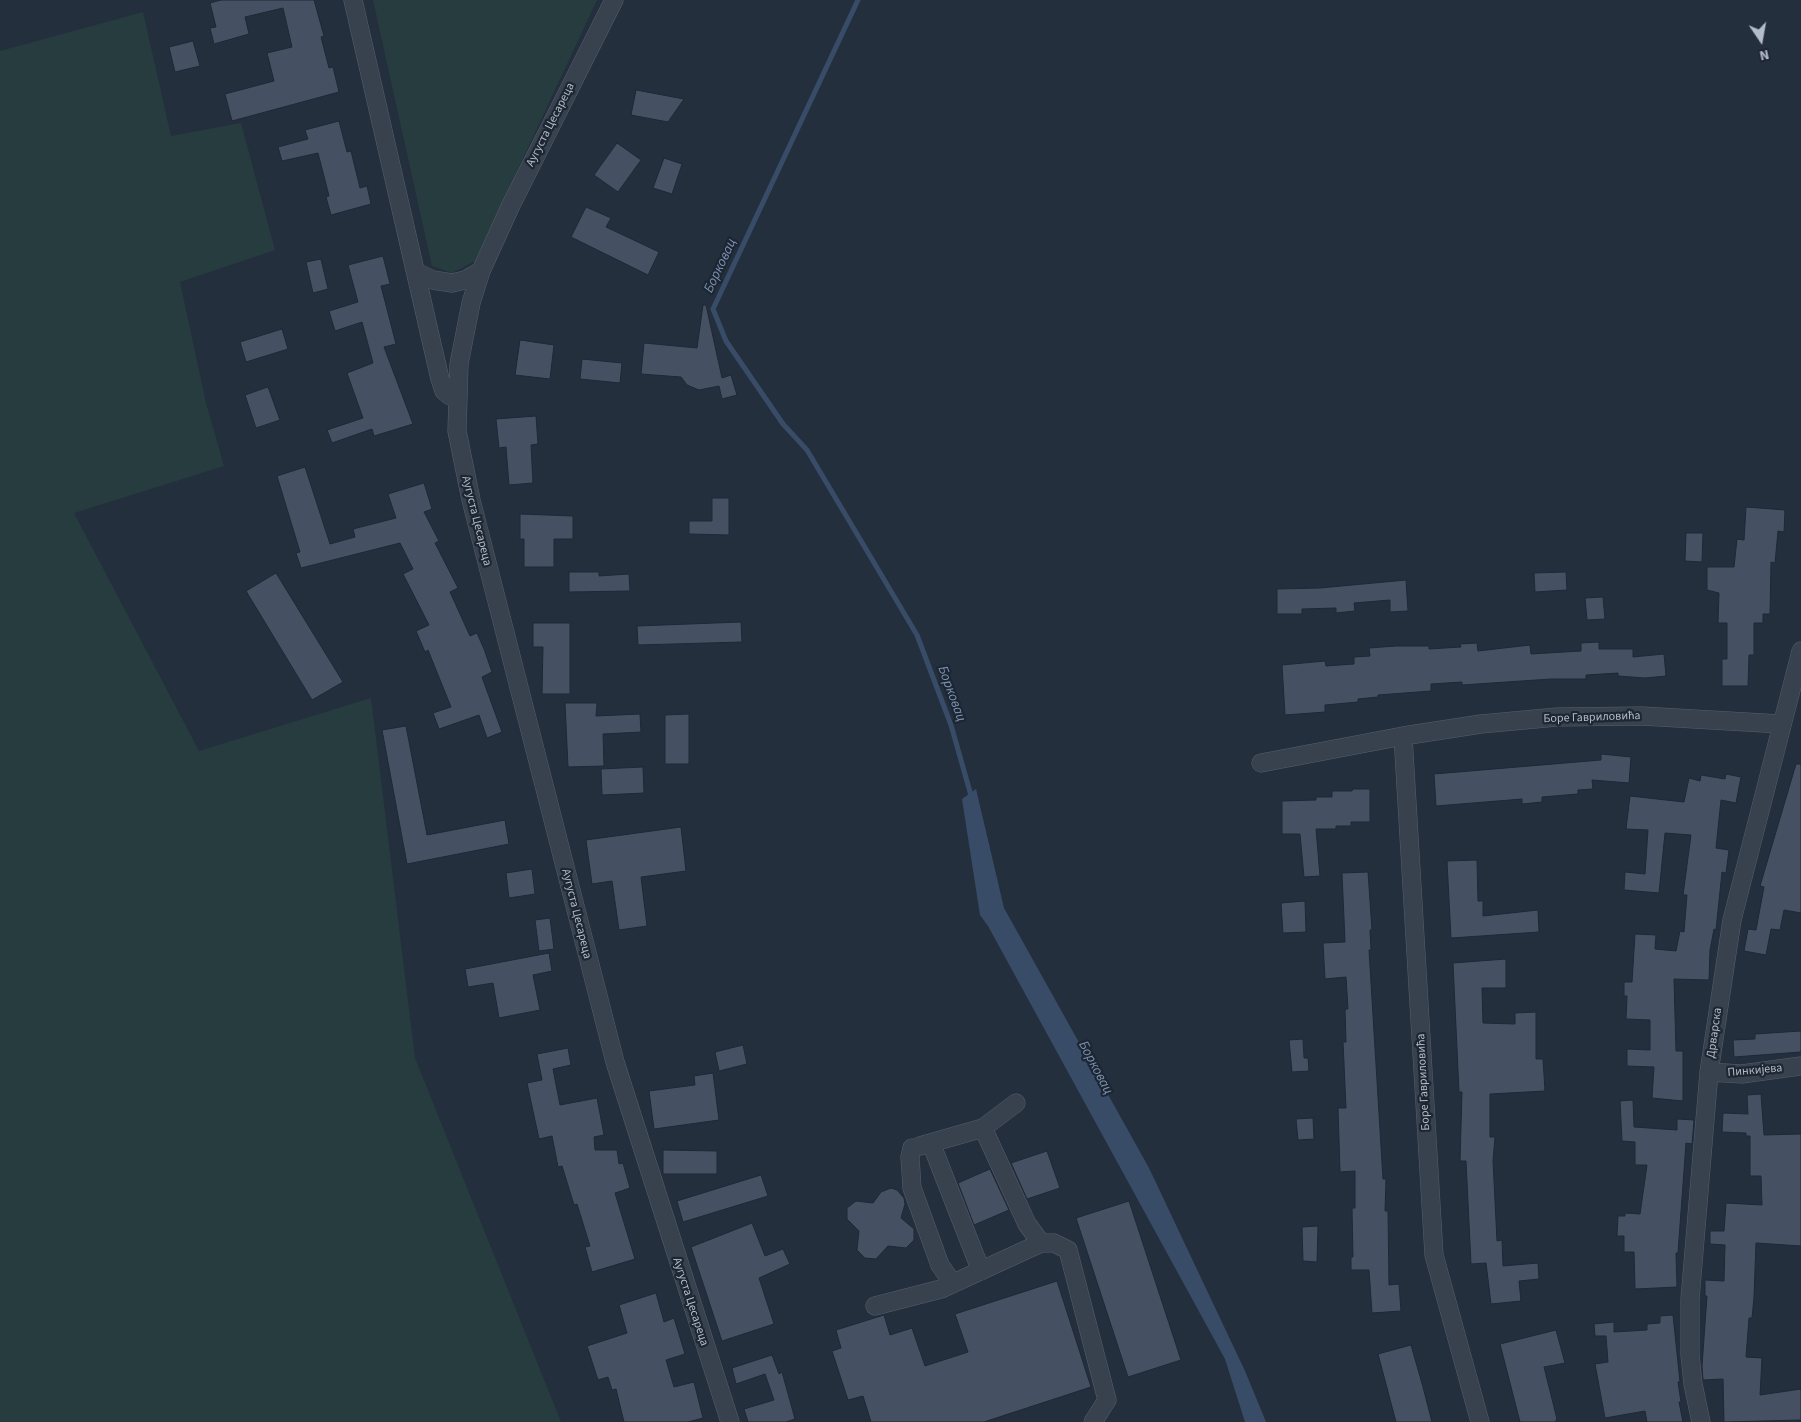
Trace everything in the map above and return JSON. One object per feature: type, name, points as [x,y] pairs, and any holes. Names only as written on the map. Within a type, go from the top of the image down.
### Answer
[{"type":"street","points":[[353,0],[440,379],[444,391],[450,396],[456,397]]},
{"type":"street","name":"Аугуста Цесареца","points":[[614,0],[511,205],[481,271],[463,337],[456,397],[460,449],[471,500],[615,1062],[730,1422]]},
{"type":"street","points":[[416,272],[433,280],[452,283],[465,280],[481,271]]},
{"type":"street","name":"Дрварска","points":[[1701,1422],[1693,1384],[1690,1355],[1690,1299],[1709,1072],[1732,920],[1801,651]]},
{"type":"street","name":"Боре Гавриловића","points":[[1261,763],[1403,736],[1481,724],[1557,717],[1642,716],[1781,724]]},
{"type":"street","name":"Боре Гавриловића","points":[[1403,736],[1434,1255],[1480,1422]]},
{"type":"street","name":"Пинкијева","points":[[1709,1072],[1742,1074],[1801,1066]]},
{"type":"street","points":[[953,1284],[940,1265],[912,1188],[910,1157],[906,1150],[983,1128],[1016,1103]]},
{"type":"street","points":[[983,1128],[1027,1224],[1041,1243]]},
{"type":"street","points":[[931,1143],[980,1271]]},
{"type":"street","points":[[875,1306],[941,1289],[1041,1243],[1054,1243],[1068,1250],[1107,1400],[1093,1422]]},
{"type":"green space","points":[[373,0],[597,0],[475,261],[452,273],[432,266]]},
{"type":"green space","points":[[143,12],[171,136],[241,123],[275,250],[180,282],[206,403],[224,466],[74,513],[199,751],[371,698],[415,1058],[561,1422],[0,1422],[0,51]]},
{"type":"water","points":[[976,789],[1004,908],[1149,1168],[1245,1371],[1266,1422],[1245,1422],[1225,1359],[988,926],[980,915],[962,799]]},
{"type":"building","points":[[221,0],[314,0],[324,36],[321,37],[329,68],[333,67],[339,92],[232,121],[225,94],[274,81],[267,53],[292,47],[283,8],[245,17],[249,34],[214,44],[210,28],[216,27],[210,3]]},
{"type":"building","points":[[193,41],[200,66],[175,72],[169,47]]},
{"type":"building","points":[[636,90],[684,99],[668,122],[631,115]]},
{"type":"building","points":[[339,121],[347,152],[351,151],[360,188],[367,186],[371,204],[331,215],[326,197],[329,196],[318,153],[282,161],[278,147],[308,139],[305,130]]},
{"type":"building","points":[[617,143],[641,160],[618,192],[594,175]]},
{"type":"building","points":[[664,158],[682,164],[672,194],[653,188]]},
{"type":"building","points":[[586,207],[611,218],[606,227],[659,252],[648,275],[571,237]]},
{"type":"building","points":[[383,256],[390,284],[381,286],[396,344],[384,347],[413,424],[374,436],[372,429],[332,443],[327,430],[363,418],[347,373],[373,363],[362,322],[335,331],[329,311],[358,302],[348,265]]},
{"type":"building","points":[[321,259],[328,289],[313,293],[306,262]]},
{"type":"building","points":[[703,305],[706,305],[722,378],[731,375],[737,395],[722,399],[719,386],[699,390],[687,385],[681,377],[641,374],[644,343],[697,348]]},
{"type":"building","points":[[282,329],[288,349],[246,362],[240,342]]},
{"type":"building","points":[[520,340],[554,345],[550,379],[515,375]]},
{"type":"building","points":[[582,359],[622,363],[620,383],[580,379]]},
{"type":"building","points":[[268,387],[280,420],[256,428],[245,395]]},
{"type":"building","points":[[536,416],[538,444],[531,445],[533,483],[509,485],[506,447],[499,448],[496,419]]},
{"type":"building","points":[[305,467],[330,544],[355,537],[353,529],[396,518],[388,494],[424,483],[432,509],[424,512],[439,541],[435,543],[458,588],[450,592],[470,636],[477,633],[484,649],[492,672],[482,677],[502,732],[487,738],[479,715],[439,729],[433,713],[451,707],[428,650],[425,652],[416,631],[429,625],[403,574],[413,569],[400,543],[301,568],[296,553],[300,552],[277,476]]},
{"type":"building","points":[[712,498],[729,498],[729,535],[689,534],[689,521],[712,521]]},
{"type":"building","points":[[1746,507],[1785,510],[1784,532],[1778,531],[1775,563],[1771,562],[1770,614],[1763,614],[1763,623],[1754,623],[1754,655],[1749,655],[1748,686],[1722,686],[1722,659],[1727,659],[1727,623],[1718,623],[1719,593],[1707,590],[1707,567],[1734,567],[1737,539],[1744,540]]},
{"type":"building","points":[[520,514],[573,516],[573,539],[554,539],[554,567],[524,567],[524,539],[520,539]]},
{"type":"building","points":[[1686,533],[1703,533],[1702,562],[1685,561]]},
{"type":"building","points":[[569,572],[599,572],[599,576],[629,574],[630,591],[569,592]]},
{"type":"building","points":[[1566,572],[1567,590],[1535,592],[1534,573]]},
{"type":"building","points":[[276,573],[343,682],[312,700],[246,591]]},
{"type":"building","points":[[1406,580],[1408,611],[1390,612],[1390,600],[1354,603],[1355,611],[1336,613],[1336,608],[1302,609],[1302,614],[1277,614],[1277,589],[1320,588]]},
{"type":"building","points":[[1603,597],[1605,619],[1587,620],[1585,598]]},
{"type":"building","points":[[741,622],[742,642],[638,645],[637,626]]},
{"type":"building","points":[[533,623],[570,623],[570,694],[542,694],[543,647],[533,647]]},
{"type":"building","points":[[1599,642],[1599,649],[1633,649],[1633,657],[1664,654],[1666,676],[1645,678],[1618,676],[1618,673],[1586,675],[1586,679],[1551,679],[1462,685],[1462,682],[1431,684],[1431,691],[1378,695],[1378,697],[1358,699],[1358,702],[1325,705],[1325,712],[1285,715],[1282,665],[1325,661],[1326,666],[1354,664],[1354,657],[1370,656],[1369,648],[1396,646],[1429,646],[1429,649],[1461,647],[1460,644],[1477,643],[1478,651],[1530,645],[1531,654],[1581,651],[1581,643]]},
{"type":"building","points":[[565,703],[597,703],[596,716],[640,714],[641,732],[603,734],[604,766],[568,767]]},
{"type":"building","points":[[689,714],[689,764],[665,764],[665,715]]},
{"type":"building","points":[[406,726],[427,835],[505,820],[509,844],[407,864],[382,730]]},
{"type":"building","points":[[1601,754],[1631,757],[1629,783],[1592,780],[1593,789],[1578,790],[1578,794],[1542,797],[1542,802],[1522,804],[1522,799],[1436,806],[1434,774],[1601,760]]},
{"type":"building","points":[[1796,764],[1801,764],[1801,913],[1784,910],[1780,930],[1771,929],[1766,955],[1744,951],[1748,929],[1756,930],[1764,887],[1760,886]]},
{"type":"building","points":[[643,767],[644,793],[602,795],[601,769]]},
{"type":"building","points":[[1726,774],[1741,777],[1736,803],[1721,800],[1716,848],[1729,850],[1726,873],[1722,872],[1716,930],[1714,929],[1710,950],[1709,980],[1674,979],[1676,1051],[1683,1051],[1683,1101],[1652,1098],[1654,1067],[1627,1066],[1627,1049],[1650,1050],[1650,1020],[1626,1019],[1627,996],[1624,996],[1624,982],[1632,982],[1635,934],[1656,935],[1655,949],[1676,951],[1680,931],[1684,932],[1687,895],[1683,895],[1691,835],[1665,833],[1659,893],[1624,890],[1625,872],[1645,874],[1648,830],[1626,829],[1630,796],[1684,802],[1689,778],[1700,781],[1701,775],[1725,779]]},
{"type":"building","points":[[1353,789],[1370,789],[1370,822],[1351,822],[1351,826],[1336,826],[1336,829],[1316,829],[1320,876],[1304,877],[1300,834],[1282,834],[1282,801],[1316,800],[1316,797],[1332,797],[1332,791],[1352,791]]},
{"type":"building","points":[[681,827],[686,871],[641,877],[647,926],[619,930],[612,881],[592,884],[586,840]]},
{"type":"building","points":[[1477,860],[1478,901],[1483,901],[1483,916],[1538,910],[1539,932],[1451,938],[1447,861]]},
{"type":"building","points":[[532,869],[535,894],[509,898],[506,873]]},
{"type":"building","points":[[1368,872],[1372,930],[1370,930],[1371,950],[1369,950],[1383,1179],[1386,1179],[1385,1211],[1388,1211],[1389,1285],[1399,1284],[1401,1311],[1372,1313],[1369,1270],[1351,1270],[1351,1257],[1353,1257],[1352,1208],[1355,1208],[1355,1171],[1340,1172],[1338,1108],[1346,1108],[1343,1042],[1346,1042],[1345,1009],[1348,1009],[1346,977],[1325,979],[1323,943],[1345,942],[1342,873]]},
{"type":"building","points":[[1305,901],[1306,932],[1283,933],[1281,903]]},
{"type":"building","points":[[550,918],[554,949],[539,951],[535,920]]},
{"type":"building","points":[[549,953],[552,971],[533,975],[540,1010],[499,1018],[493,983],[468,987],[465,969]]},
{"type":"building","points":[[1506,959],[1506,988],[1482,988],[1483,1023],[1515,1024],[1515,1013],[1536,1012],[1536,1059],[1543,1059],[1545,1091],[1490,1094],[1490,1137],[1495,1137],[1493,1161],[1497,1241],[1502,1240],[1503,1266],[1538,1263],[1539,1279],[1519,1281],[1521,1301],[1491,1304],[1486,1263],[1471,1264],[1466,1161],[1460,1161],[1462,1092],[1459,1092],[1453,963]]},
{"type":"building","points":[[1801,1031],[1801,1052],[1734,1057],[1733,1040],[1755,1039],[1755,1034]]},
{"type":"building","points":[[1303,1039],[1304,1058],[1308,1058],[1309,1071],[1292,1072],[1289,1040]]},
{"type":"building","points":[[743,1045],[747,1064],[719,1071],[715,1052]]},
{"type":"building","points":[[568,1048],[571,1065],[553,1069],[560,1105],[597,1098],[604,1135],[594,1137],[595,1150],[617,1150],[619,1164],[623,1163],[630,1188],[615,1193],[635,1259],[592,1272],[585,1247],[590,1246],[577,1204],[574,1205],[562,1166],[558,1167],[552,1136],[539,1139],[527,1083],[542,1080],[537,1054]]},
{"type":"building","points":[[713,1073],[719,1120],[654,1129],[649,1091],[695,1085],[694,1076]]},
{"type":"building","points":[[1761,1094],[1764,1135],[1801,1134],[1801,1246],[1756,1243],[1754,1297],[1752,1318],[1749,1318],[1746,1357],[1762,1358],[1760,1395],[1801,1389],[1801,1420],[1724,1422],[1723,1379],[1703,1380],[1702,1366],[1707,1296],[1705,1296],[1705,1280],[1724,1281],[1725,1245],[1710,1244],[1710,1231],[1724,1231],[1726,1203],[1762,1205],[1761,1176],[1750,1176],[1750,1136],[1746,1136],[1746,1133],[1722,1132],[1723,1113],[1748,1114],[1747,1095]]},
{"type":"building","points":[[1633,1100],[1634,1127],[1677,1130],[1677,1119],[1694,1120],[1692,1144],[1686,1143],[1678,1253],[1676,1253],[1677,1287],[1635,1289],[1634,1252],[1624,1252],[1624,1236],[1617,1236],[1618,1216],[1625,1216],[1625,1213],[1640,1214],[1647,1165],[1635,1165],[1635,1142],[1622,1141],[1620,1101]]},
{"type":"building","points":[[1313,1118],[1314,1139],[1298,1140],[1296,1119]]},
{"type":"building","points":[[663,1150],[717,1151],[717,1174],[663,1174]]},
{"type":"building","points":[[1047,1151],[1060,1188],[1027,1199],[1011,1163]]},
{"type":"building","points":[[990,1169],[1009,1210],[974,1225],[958,1183]]},
{"type":"building","points":[[761,1175],[768,1196],[683,1222],[677,1201]]},
{"type":"building","points":[[891,1188],[897,1190],[904,1198],[905,1204],[901,1218],[914,1229],[914,1240],[906,1248],[888,1246],[876,1259],[865,1258],[857,1250],[859,1231],[847,1219],[847,1208],[856,1201],[873,1203],[881,1192]]},
{"type":"building","points":[[1129,1201],[1181,1360],[1128,1377],[1076,1218]]},
{"type":"building","points":[[752,1223],[765,1256],[783,1249],[790,1264],[759,1278],[774,1324],[722,1341],[691,1247]]},
{"type":"building","points":[[1318,1226],[1317,1262],[1303,1261],[1302,1227]]},
{"type":"building","points":[[1057,1281],[1091,1387],[984,1422],[871,1422],[863,1396],[848,1400],[832,1351],[841,1348],[836,1330],[884,1315],[890,1335],[912,1328],[925,1366],[968,1352],[955,1314]]},
{"type":"building","points":[[656,1293],[664,1322],[674,1318],[685,1354],[666,1360],[674,1387],[694,1382],[703,1418],[688,1422],[624,1422],[616,1389],[612,1390],[608,1377],[598,1380],[587,1346],[627,1333],[619,1305]]},
{"type":"building","points":[[1673,1315],[1680,1382],[1678,1382],[1681,1402],[1679,1402],[1683,1422],[1647,1422],[1645,1411],[1605,1418],[1595,1364],[1608,1362],[1606,1336],[1595,1336],[1594,1324],[1614,1322],[1614,1332],[1647,1330],[1647,1324],[1660,1323],[1660,1316]]},
{"type":"building","points":[[1556,1330],[1565,1363],[1544,1367],[1557,1419],[1555,1422],[1520,1422],[1500,1344]]},
{"type":"building","points":[[1411,1345],[1432,1422],[1396,1422],[1378,1354]]},
{"type":"building","points":[[772,1355],[779,1374],[782,1372],[795,1419],[786,1422],[748,1422],[744,1409],[774,1400],[765,1374],[736,1384],[732,1368]]},
{"type":"waterway","name":"Борковац","points":[[858,0],[713,309],[726,341],[783,424],[807,450],[917,635],[951,725],[972,799]]}]
